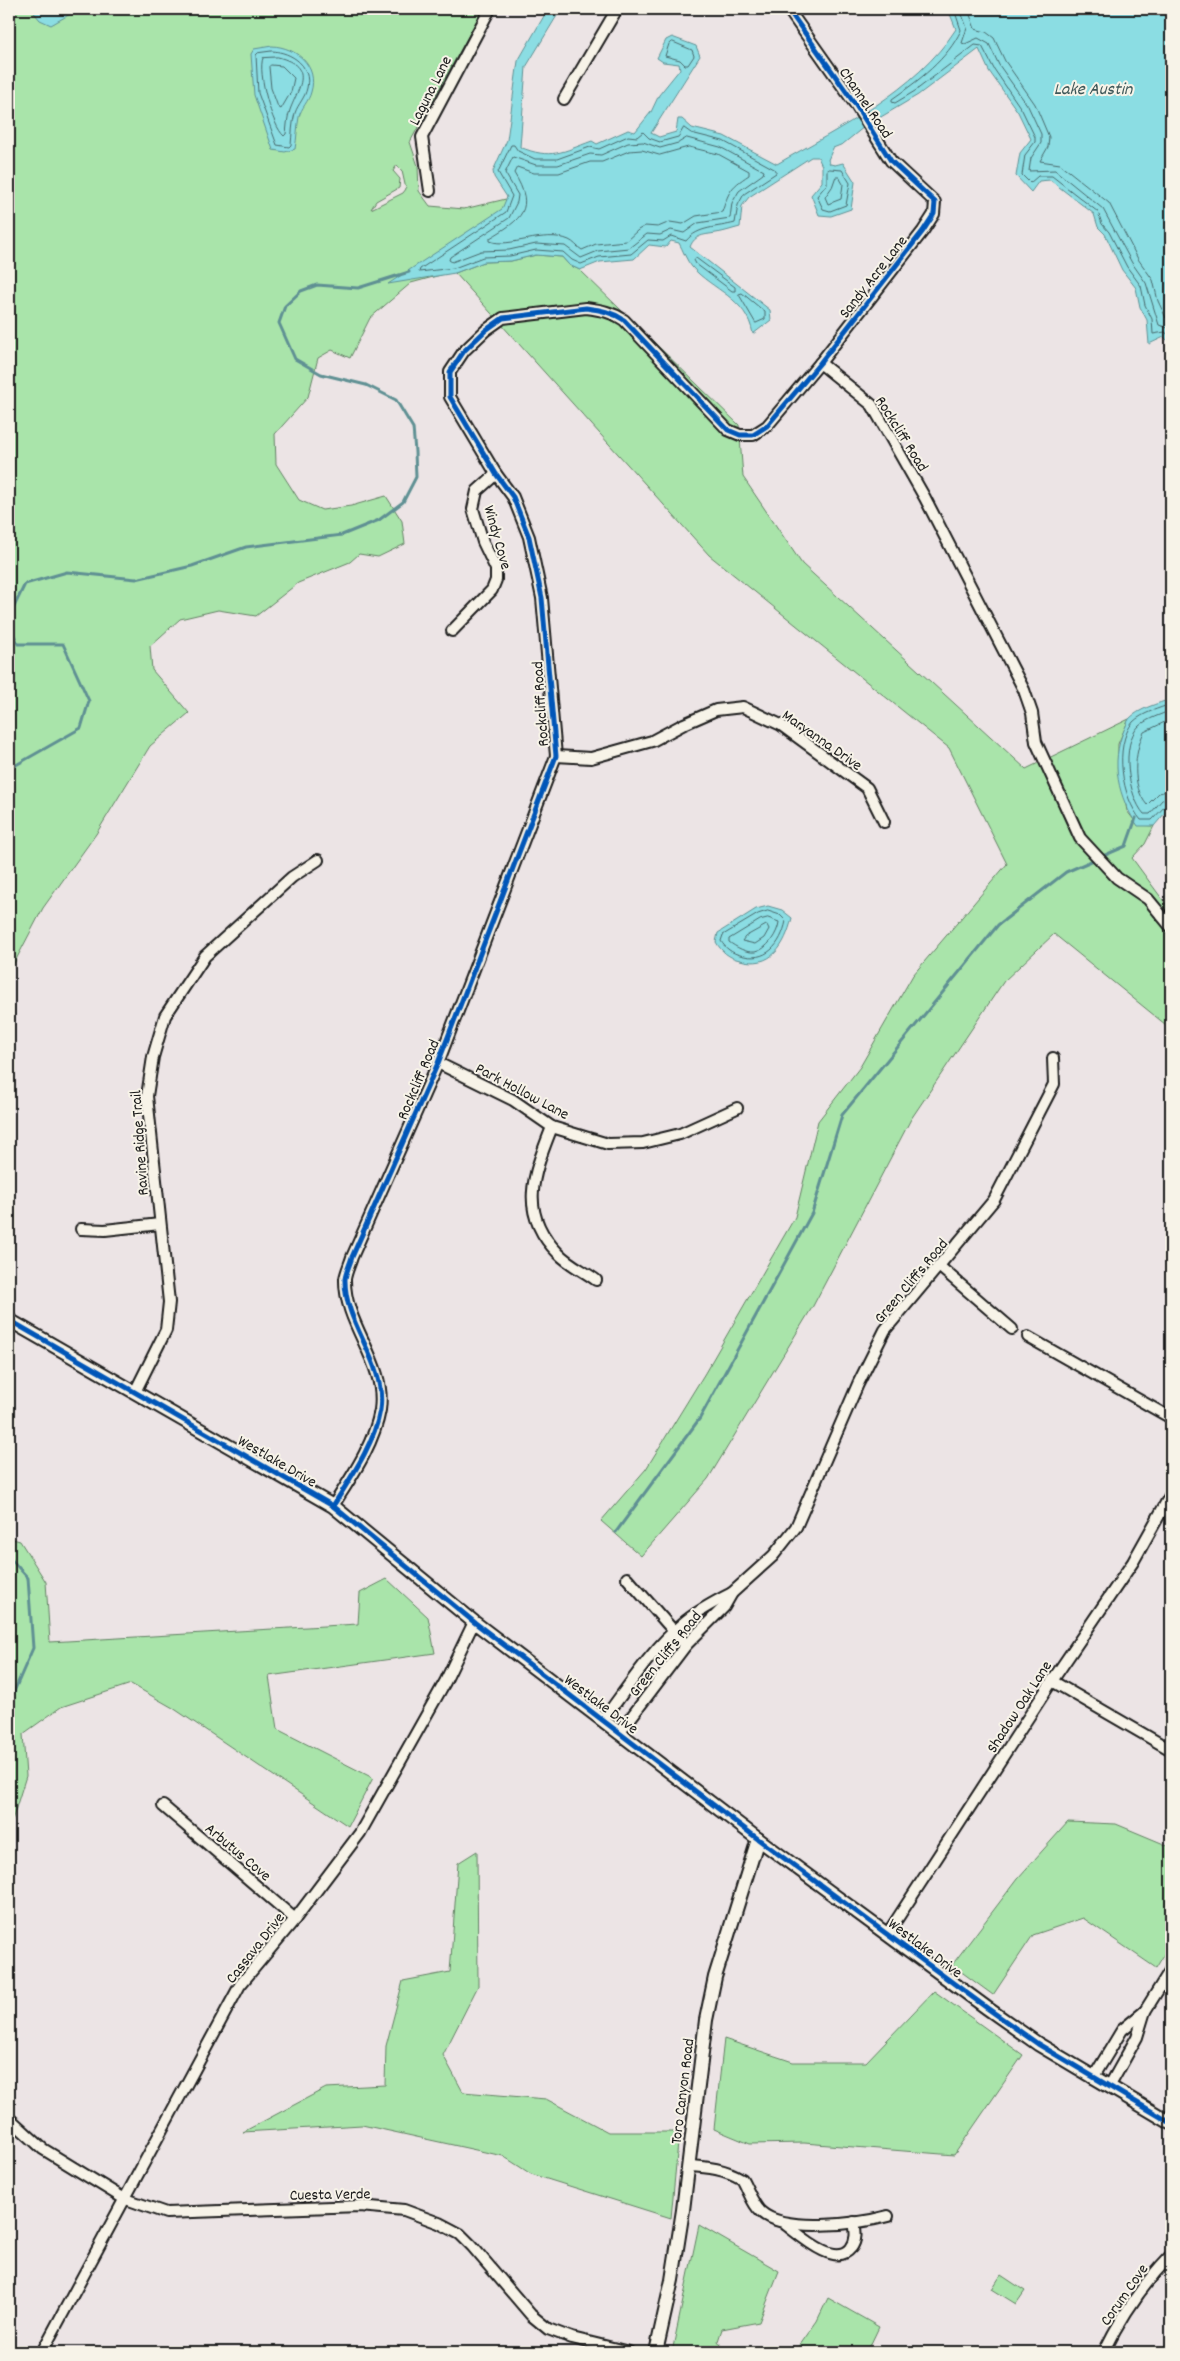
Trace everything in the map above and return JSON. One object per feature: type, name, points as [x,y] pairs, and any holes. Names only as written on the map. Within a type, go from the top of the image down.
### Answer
[{"type":"street","name":"Laguna Lane","points":[[430,191],[422,137],[490,9]]},
{"type":"street","points":[[564,99],[617,9]]},
{"type":"street","name":"Channel Road","points":[[788,9],[855,104],[891,161],[935,202]]},
{"type":"street","name":"Sandy Acre Lane","points":[[820,363],[923,231],[934,214],[935,202]]},
{"type":"street","name":"Rockcliff Road","points":[[333,1506],[358,1465],[374,1431],[380,1409],[374,1360],[349,1311],[345,1278],[352,1257],[438,1063],[556,756],[542,598],[529,537],[513,496],[496,474],[450,397],[450,372],[464,351],[486,330],[503,318],[586,308],[611,312],[624,320],[728,430],[740,435],[753,435],[766,426],[820,363],[872,404],[926,498],[1024,690],[1032,713],[1036,742],[1080,838],[1117,878],[1148,899],[1171,927]]},
{"type":"street","name":"Windy Cove","points":[[452,631],[492,590],[496,580],[496,569],[483,542],[473,509],[477,491],[496,474]]},
{"type":"street","name":"Maryanna Drive","points":[[556,756],[591,758],[652,741],[716,710],[743,707],[781,725],[867,788],[884,822]]},
{"type":"street","name":"Ravine Ridge Trail","points":[[135,1392],[166,1330],[169,1302],[147,1096],[153,1057],[164,1016],[205,956],[292,877],[318,860]]},
{"type":"street","name":"Green Cliffs Road","points":[[603,1720],[655,1651],[681,1624],[708,1605],[732,1593],[773,1556],[796,1527],[858,1384],[885,1330],[940,1267],[994,1200],[1054,1084],[1053,1058]]},
{"type":"street","name":"Park Hollow Lane","points":[[438,1063],[514,1100],[552,1127],[608,1144],[642,1143],[680,1134],[737,1108]]},
{"type":"street","points":[[552,1127],[536,1168],[531,1198],[538,1227],[558,1254],[596,1280]]},
{"type":"street","points":[[81,1229],[105,1230],[160,1224]]},
{"type":"street","points":[[940,1267],[1012,1329]]},
{"type":"street","name":"Westlake Drive","points":[[9,1320],[333,1506],[474,1622],[758,1839],[888,1933],[987,2008],[1038,2044],[1171,2123]]},
{"type":"street","points":[[1028,1337],[1171,1418]]},
{"type":"street","name":"Shadow Oak Lane","points":[[888,1933],[1052,1681],[1133,1562],[1171,1494]]},
{"type":"street","points":[[627,1578],[686,1645]]},
{"type":"street","name":"Green Cliffs Road","points":[[620,1732],[686,1645],[724,1607],[732,1593]]},
{"type":"street","name":"Cassava Drive","points":[[42,2352],[123,2198],[240,1985],[296,1919],[360,1833],[445,1682],[474,1622]]},
{"type":"street","points":[[1052,1681],[1171,1750]]},
{"type":"street","name":"Arbutus Cove","points":[[163,1806],[296,1919]]},
{"type":"street","name":"Toro Canyon Road","points":[[656,2352],[672,2280],[689,2166],[708,2012],[715,1977],[758,1839]]},
{"type":"street","points":[[1109,2086],[1137,2037],[1145,2011],[1171,1969]]},
{"type":"street","points":[[1094,2078],[1122,2030],[1145,2011]]},
{"type":"street","name":"Cuesta Verde","points":[[9,2118],[43,2148],[123,2198],[166,2213],[360,2206],[404,2210],[439,2223],[460,2234],[531,2315],[548,2329],[572,2338],[629,2352]]},
{"type":"street","points":[[689,2166],[724,2170],[742,2179],[762,2213],[784,2224],[821,2250],[838,2256],[844,2254],[853,2246],[856,2236],[854,2222]]},
{"type":"street","points":[[784,2224],[866,2222],[888,2216]]},
{"type":"street","name":"Corum Cove","points":[[1104,2352],[1117,2326],[1159,2268],[1171,2255]]},
{"type":"green space","points":[[9,9],[483,9],[410,142],[418,166],[419,191],[430,206],[464,209],[510,198],[516,216],[448,273],[411,283],[370,318],[350,358],[332,350],[318,358],[308,397],[275,434],[276,464],[299,500],[322,510],[351,506],[386,496],[402,521],[405,544],[378,557],[359,554],[350,562],[298,583],[256,616],[218,610],[180,619],[150,646],[152,670],[189,713],[150,746],[96,834],[43,908],[9,973]],"holes":[[[397,165],[402,171],[406,189],[403,193],[371,209],[376,201],[399,188],[400,179],[393,171]]]},
{"type":"green space","points":[[536,255],[562,257],[569,265],[580,270],[739,425],[743,477],[802,564],[1026,769],[1129,719],[1118,744],[1118,763],[1127,811],[1138,825],[1154,826],[1145,844],[1132,858],[1171,911],[1171,1029],[1054,934],[1004,981],[911,1119],[813,1306],[708,1479],[641,1556],[601,1521],[646,1469],[705,1373],[795,1217],[818,1121],[860,1067],[913,975],[1007,864],[949,748],[709,555],[455,273],[484,262],[511,261]]},
{"type":"green space","points":[[9,1538],[20,1541],[46,1582],[50,1642],[358,1624],[360,1593],[387,1579],[428,1617],[435,1653],[269,1676],[277,1729],[373,1778],[348,1826],[173,1708],[131,1684],[61,1707],[23,1734],[26,1776],[9,1830]]},
{"type":"green space","points":[[1068,1822],[1116,1824],[1171,1847],[1171,1943],[1156,1968],[1083,1918],[1033,1935],[993,1995],[952,1965],[1018,1878]]},
{"type":"green space","points":[[477,1851],[478,1986],[443,2055],[463,2092],[546,2099],[608,2132],[679,2132],[671,2218],[531,2174],[503,2156],[362,2125],[243,2132],[326,2088],[385,2085],[386,2046],[403,1981],[450,1972],[458,1863]]},
{"type":"green space","points":[[934,1991],[1023,2055],[954,2155],[804,2143],[750,2144],[714,2129],[724,2039],[793,2062],[866,2062]]},
{"type":"green space","points":[[699,2225],[779,2271],[759,2322],[722,2329],[718,2341],[726,2352],[672,2352]]},
{"type":"green space","points":[[1001,2275],[1025,2291],[1016,2304],[992,2289]]},
{"type":"green space","points":[[828,2298],[879,2327],[867,2352],[795,2352],[817,2321]]},
{"type":"water","points":[[31,9],[79,9],[51,25],[40,20]]},
{"type":"water","name":"Lake Austin","points":[[548,9],[561,9],[526,67],[520,147],[540,153],[556,153],[592,141],[597,144],[628,130],[635,132],[651,112],[659,95],[680,69],[679,64],[663,62],[657,58],[666,40],[672,37],[696,46],[700,56],[651,133],[659,137],[676,132],[678,119],[682,119],[692,128],[724,136],[777,164],[875,106],[920,71],[956,29],[948,9],[1171,9],[1171,344],[1164,337],[1149,344],[1147,320],[1140,307],[1136,288],[1122,270],[1105,234],[1098,227],[1094,214],[1050,180],[1039,181],[1031,192],[1016,176],[1020,153],[1031,139],[1018,112],[989,71],[979,49],[918,95],[864,127],[843,144],[833,148],[828,160],[830,164],[843,163],[855,182],[851,209],[831,216],[819,215],[811,195],[822,182],[822,166],[818,157],[811,157],[749,197],[742,206],[740,227],[698,237],[692,243],[690,247],[770,310],[771,320],[753,334],[744,312],[728,296],[700,275],[686,258],[679,243],[671,241],[666,247],[649,245],[634,259],[600,262],[580,270],[569,265],[562,257],[536,255],[511,261],[484,262],[455,273],[388,284],[502,209],[507,197],[494,177],[493,171],[507,140],[518,61]]},
{"type":"water","points":[[272,46],[281,47],[297,54],[309,66],[312,74],[311,92],[299,117],[295,149],[285,152],[273,150],[254,95],[251,54],[254,49]]},
{"type":"water","points":[[1171,699],[1171,806],[1154,826],[1138,826],[1125,804],[1118,780],[1117,755],[1120,742],[1128,720],[1133,715]]},
{"type":"water","points":[[768,906],[782,910],[792,918],[785,938],[775,953],[760,961],[751,962],[732,958],[723,951],[716,942],[718,933],[756,909]]},
{"type":"waterway","points":[[9,617],[25,584],[67,572],[136,579],[192,566],[246,547],[342,535],[379,520],[403,502],[416,477],[415,452],[413,428],[396,400],[366,385],[321,374],[295,359],[279,323],[285,306],[301,291],[317,285],[358,288],[409,272]]},
{"type":"waterway","points":[[9,625],[18,644],[63,644],[89,701],[81,728],[16,765],[9,772]]},
{"type":"waterway","points":[[616,1532],[700,1418],[812,1213],[842,1115],[998,925],[1066,872],[1126,846],[1136,818]]},
{"type":"waterway","points":[[9,1557],[28,1578],[33,1648],[9,1703]]},
{"type":"cycle path","points":[[333,1506],[373,1436],[380,1410],[377,1376],[351,1313],[347,1296],[346,1274],[438,1063],[556,756],[542,598],[529,537],[513,497],[496,474],[450,397],[450,372],[464,351],[486,330],[503,318],[586,308],[611,313],[624,320],[728,430],[740,435],[753,435],[767,426],[820,363],[923,231],[934,214],[935,202],[891,161],[855,104],[788,9]]},
{"type":"cycle path","points":[[9,1320],[333,1506],[474,1622],[758,1839],[987,2008],[1038,2044],[1171,2123]]}]
